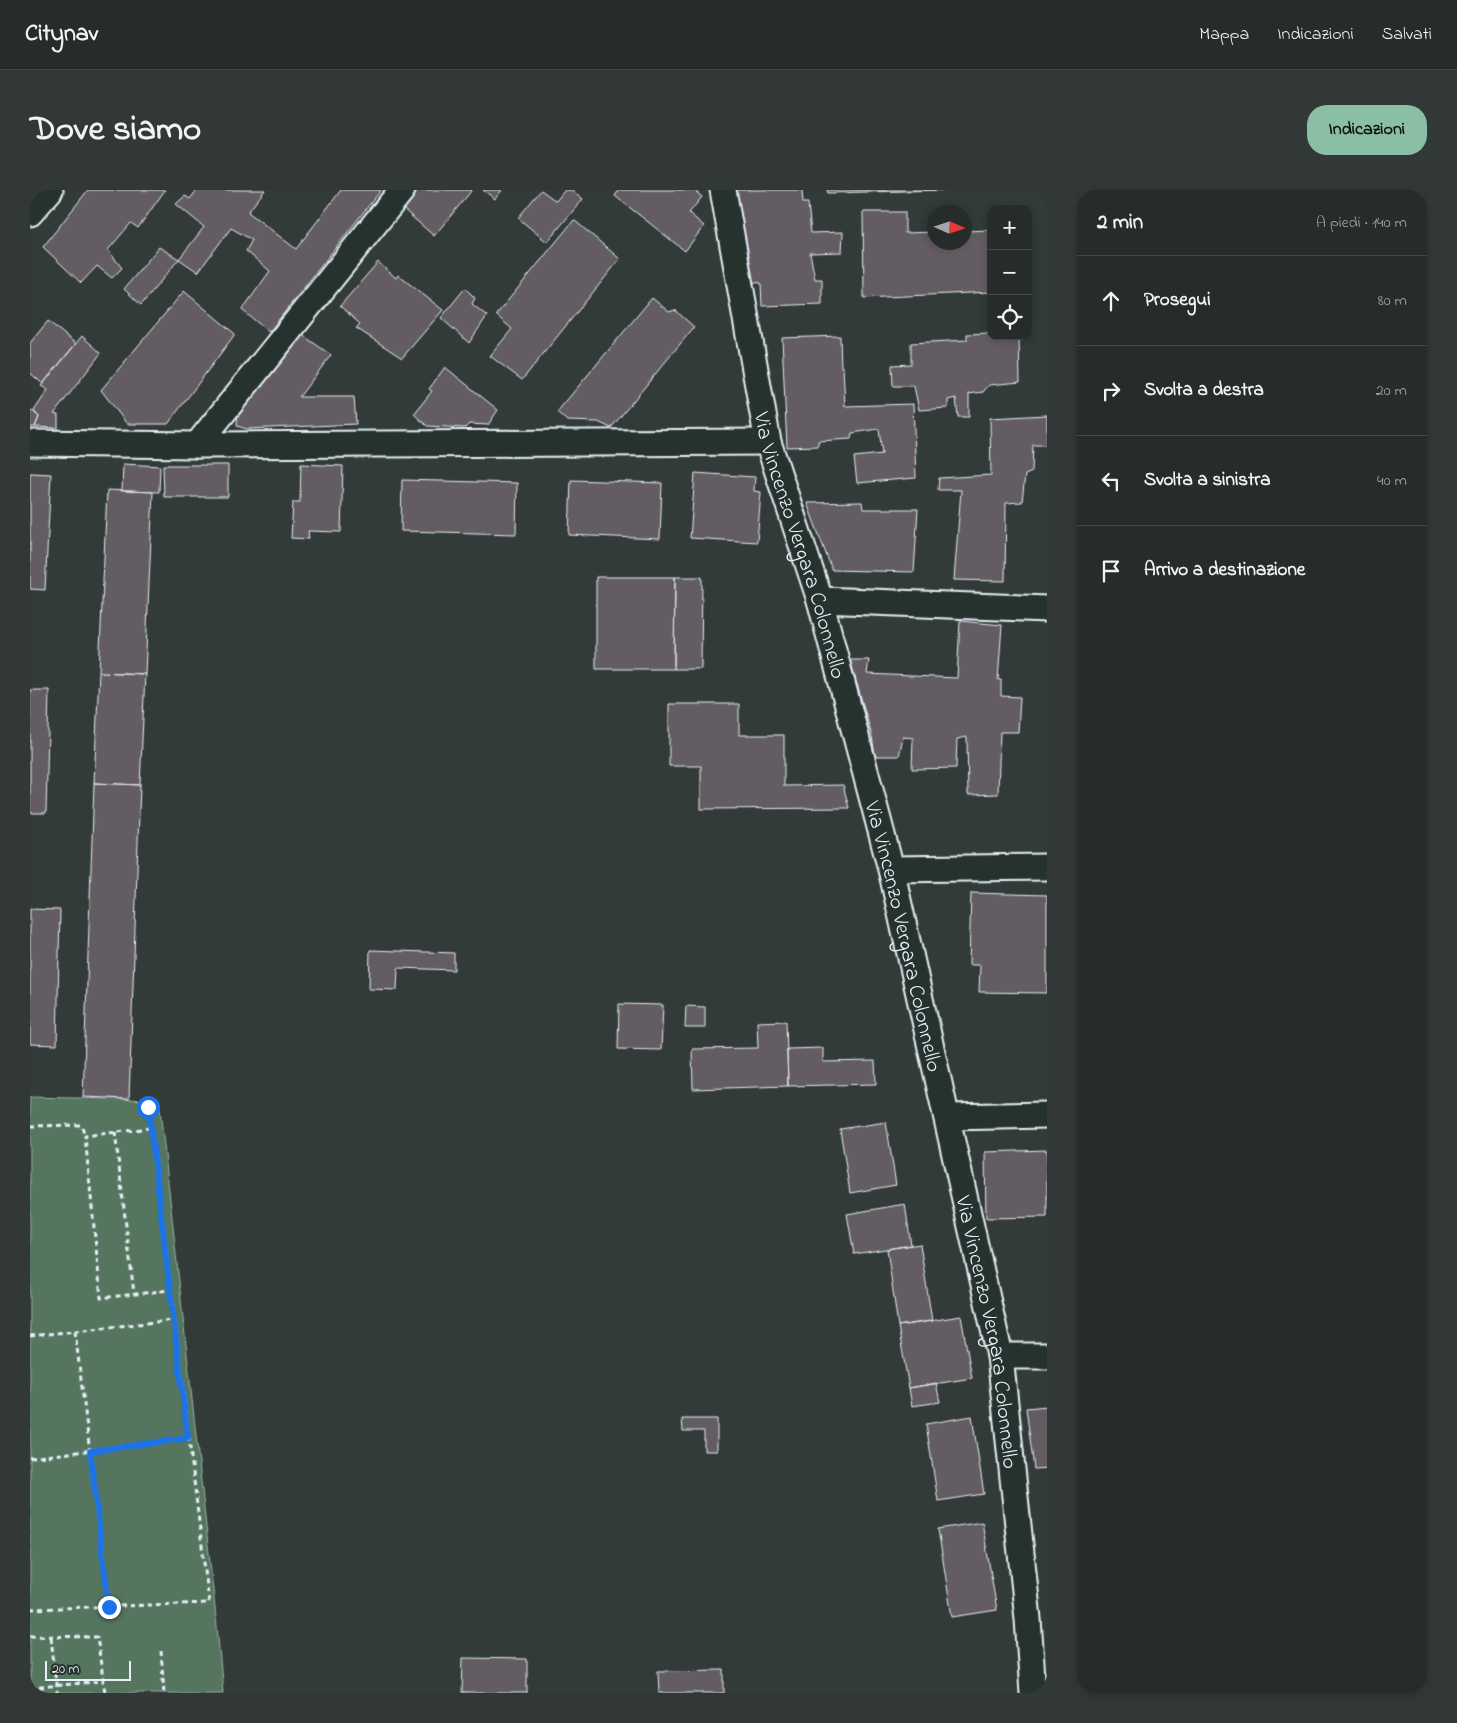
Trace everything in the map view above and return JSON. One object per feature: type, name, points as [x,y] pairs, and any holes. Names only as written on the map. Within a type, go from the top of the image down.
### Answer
[{"type":"street","points":[[30,213],[50,190]]},
{"type":"street","points":[[197,444],[402,190]]},
{"type":"street","name":"Via Vincenzo Vergara Colonnello","points":[[723,190],[768,442],[820,600],[891,869],[1000,1356],[1037,1619],[1033,1693]]},
{"type":"street","points":[[30,443],[768,442]]},
{"type":"street","points":[[820,600],[1047,609]]},
{"type":"street","points":[[891,869],[1047,867]]},
{"type":"street","points":[[947,1117],[1047,1115]]},
{"type":"street","points":[[1000,1356],[1047,1356]]},
{"type":"path","points":[[30,1609],[208,1603],[148,1107]]},
{"type":"path","points":[[30,1126],[81,1125],[85,1136],[101,1298],[170,1290]]},
{"type":"path","points":[[85,1136],[150,1128]]},
{"type":"path","points":[[115,1132],[134,1294]]},
{"type":"path","points":[[30,1336],[174,1320]]},
{"type":"path","points":[[75,1331],[109,1607]]},
{"type":"path","points":[[30,1458],[188,1438]]},
{"type":"path","points":[[30,1636],[97,1637],[105,1693]]},
{"type":"path","points":[[51,1636],[57,1693]]},
{"type":"path","points":[[161,1651],[164,1693]]},
{"type":"path","points":[[30,1688],[104,1681]]},
{"type":"green space","points":[[30,1097],[159,1100],[223,1693],[30,1693]]},
{"type":"building","points":[[88,190],[165,190],[138,228],[131,223],[108,250],[122,268],[112,278],[97,266],[81,283],[43,247]]},
{"type":"building","points":[[197,190],[265,190],[248,212],[296,249],[341,190],[381,190],[269,332],[242,310],[270,271],[246,251],[252,240],[231,228],[198,272],[179,259],[204,227],[176,204],[185,196],[190,199]]},
{"type":"building","points":[[418,190],[472,190],[434,236],[402,208]]},
{"type":"building","points":[[483,190],[502,190],[495,199]]},
{"type":"building","points":[[541,190],[556,201],[565,190],[572,190],[583,199],[547,242],[518,218]]},
{"type":"building","points":[[619,190],[694,190],[702,197],[689,213],[704,226],[685,251],[615,196]]},
{"type":"building","points":[[734,190],[802,190],[803,203],[808,203],[811,233],[843,232],[842,252],[810,253],[815,279],[822,279],[822,304],[762,306],[761,283],[750,282]]},
{"type":"building","points":[[827,190],[943,190],[828,193]]},
{"type":"building","points":[[863,212],[905,212],[905,233],[927,232],[927,250],[972,250],[972,231],[987,230],[987,292],[864,298]]},
{"type":"building","points":[[574,220],[620,259],[522,380],[490,356],[512,329],[496,315]]},
{"type":"building","points":[[159,247],[179,259],[141,305],[124,289]]},
{"type":"building","points":[[378,262],[396,278],[398,275],[443,310],[402,358],[356,328],[360,324],[340,306]]},
{"type":"building","points":[[465,288],[475,298],[472,304],[487,316],[469,343],[441,318]]},
{"type":"building","points":[[184,291],[235,334],[168,424],[127,424],[101,390]]},
{"type":"building","points":[[652,298],[669,312],[675,310],[694,327],[611,428],[598,422],[567,421],[557,412]]},
{"type":"building","points":[[48,321],[76,344],[43,384],[30,373],[30,343]]},
{"type":"building","points":[[987,333],[987,340],[1019,340],[1020,382],[989,385],[983,392],[969,394],[969,417],[958,417],[956,398],[948,400],[948,408],[919,410],[914,386],[893,386],[892,365],[911,364],[911,343],[967,340],[967,334]]},
{"type":"building","points":[[301,334],[331,355],[299,397],[354,397],[356,424],[247,429],[237,426],[238,408]]},
{"type":"building","points":[[82,336],[101,353],[54,414],[58,415],[58,428],[35,427],[39,417],[34,411],[48,390],[41,386]]},
{"type":"building","points":[[840,336],[845,406],[913,404],[916,478],[857,483],[854,457],[882,454],[879,429],[852,433],[851,439],[818,441],[818,446],[787,447],[782,338]]},
{"type":"building","points":[[445,367],[498,410],[488,425],[469,424],[465,428],[427,426],[414,414],[432,391],[429,389]]},
{"type":"building","points":[[30,409],[39,417],[35,427],[30,427]]},
{"type":"building","points":[[1047,415],[1047,445],[1033,445],[1032,472],[1025,475],[1022,502],[1006,503],[1005,581],[954,580],[961,490],[938,490],[939,478],[991,475],[990,418]]},
{"type":"building","points":[[123,464],[160,466],[159,492],[122,491]]},
{"type":"building","points":[[301,464],[343,466],[341,532],[308,531],[309,539],[291,538],[293,502],[300,502]]},
{"type":"building","points":[[163,465],[228,465],[228,497],[164,497]]},
{"type":"building","points":[[30,473],[51,474],[45,590],[30,589]]},
{"type":"building","points":[[695,473],[755,477],[754,491],[761,492],[757,542],[690,538]]},
{"type":"building","points":[[402,480],[517,483],[516,534],[401,531]]},
{"type":"building","points":[[571,480],[662,483],[660,539],[569,535]]},
{"type":"building","points":[[107,490],[153,492],[145,674],[99,672]]},
{"type":"building","points":[[862,502],[863,509],[918,509],[914,572],[832,570],[807,503]]},
{"type":"building","points":[[596,577],[675,577],[674,669],[596,669]]},
{"type":"building","points":[[675,577],[702,577],[701,669],[674,669]]},
{"type":"building","points":[[960,621],[1002,625],[998,680],[1001,680],[1001,696],[1020,697],[1018,732],[1000,732],[998,794],[968,795],[967,737],[957,739],[956,768],[912,769],[913,738],[903,737],[899,756],[875,756],[872,736],[850,660],[869,660],[867,674],[957,678]]},
{"type":"building","points":[[99,672],[145,674],[140,785],[94,783]]},
{"type":"building","points":[[30,690],[49,690],[46,813],[30,813]]},
{"type":"building","points":[[669,704],[739,704],[739,735],[784,735],[784,786],[843,785],[849,808],[701,809],[701,766],[669,766]]},
{"type":"building","points":[[94,783],[140,785],[129,1099],[83,1097]]},
{"type":"building","points":[[971,893],[1047,895],[1047,993],[979,992],[980,965],[969,965]]},
{"type":"building","points":[[30,909],[60,910],[57,1045],[30,1044]]},
{"type":"building","points":[[370,950],[454,953],[454,970],[398,968],[397,990],[369,989]]},
{"type":"building","points":[[619,1004],[663,1005],[661,1050],[618,1049]]},
{"type":"building","points":[[686,1006],[705,1007],[705,1028],[685,1028]]},
{"type":"building","points":[[786,1021],[788,1086],[693,1089],[692,1049],[758,1048],[757,1022]]},
{"type":"building","points":[[823,1048],[823,1062],[875,1061],[876,1084],[788,1086],[787,1049]]},
{"type":"building","points":[[886,1122],[896,1185],[850,1193],[840,1129]]},
{"type":"building","points":[[1047,1150],[1047,1217],[986,1218],[985,1152]]},
{"type":"building","points":[[905,1204],[911,1245],[854,1254],[847,1214]]},
{"type":"building","points":[[920,1244],[932,1321],[898,1326],[887,1249]]},
{"type":"building","points":[[961,1316],[972,1378],[909,1388],[898,1326]]},
{"type":"building","points":[[936,1383],[940,1402],[912,1406],[909,1388]]},
{"type":"building","points":[[1047,1406],[1047,1468],[1034,1469],[1026,1408]]},
{"type":"building","points":[[972,1416],[984,1494],[938,1501],[926,1424]]},
{"type":"building","points":[[682,1419],[717,1419],[717,1451],[704,1451],[704,1431],[683,1431]]},
{"type":"building","points":[[982,1522],[997,1610],[952,1617],[938,1529]]},
{"type":"building","points":[[463,1658],[527,1659],[527,1693],[462,1693]]},
{"type":"building","points":[[724,1670],[724,1693],[659,1693],[658,1671]]},
{"type":"route","points":[[109,1607],[90,1451],[188,1438],[148,1107]]}]
